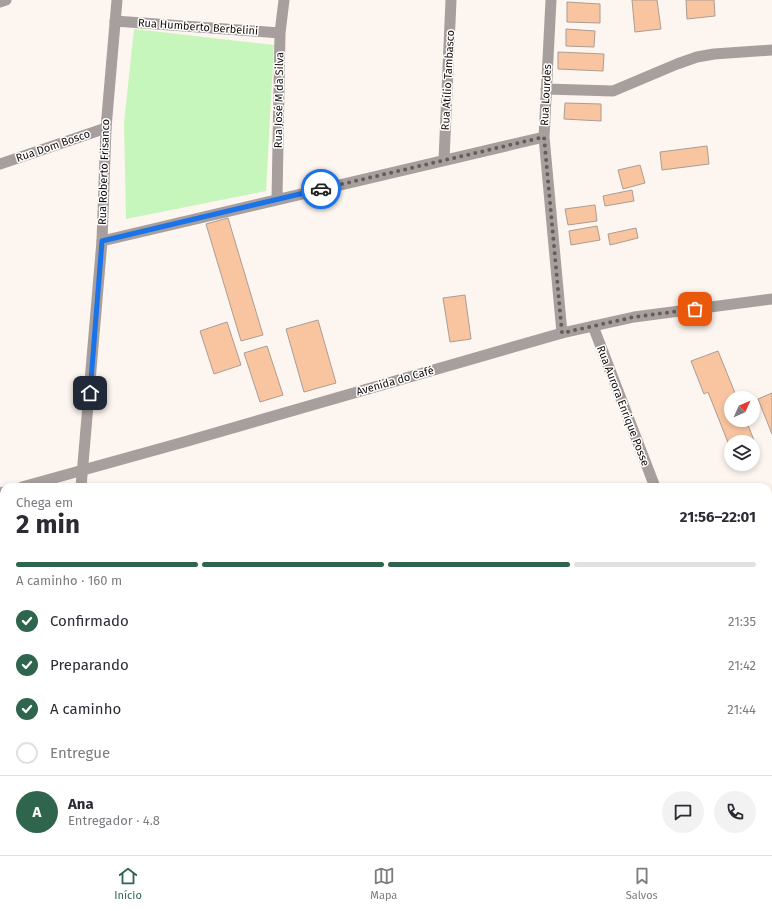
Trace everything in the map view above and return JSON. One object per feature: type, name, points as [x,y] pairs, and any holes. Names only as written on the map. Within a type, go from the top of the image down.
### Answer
[{"type":"street","points":[[0,2],[6,0]]},
{"type":"street","name":"Rua Roberto Frisanco","points":[[82,483],[102,241],[106,128],[116,0]]},
{"type":"street","name":"Rua José M da Silva","points":[[277,200],[280,33],[284,0]]},
{"type":"street","name":"Rua Atílio Tambasco","points":[[444,160],[451,0]]},
{"type":"street","name":"Rua Lourdes","points":[[551,0],[544,137],[562,333]]},
{"type":"street","name":"Rua Humberto Berbelini","points":[[115,21],[280,33]]},
{"type":"street","points":[[546,89],[613,91],[697,57],[714,54],[772,50]]},
{"type":"street","name":"Rua Dom Bosco","points":[[0,164],[106,128]]},
{"type":"street","points":[[102,241],[544,137]]},
{"type":"street","name":"Avenida do Café","points":[[37,483],[192,440],[562,333],[634,317],[772,299]]},
{"type":"street","name":"Rua Aurora Enrique Posse","points":[[593,326],[653,483]]},
{"type":"green space","points":[[134,29],[274,45],[266,191],[126,219],[124,123]]},
{"type":"building","points":[[632,0],[657,0],[661,29],[635,32]]},
{"type":"building","points":[[686,0],[714,0],[715,16],[687,19]]},
{"type":"building","points":[[567,2],[600,4],[600,23],[567,22]]},
{"type":"building","points":[[566,29],[595,31],[594,47],[566,46]]},
{"type":"building","points":[[558,52],[604,54],[603,71],[558,69]]},
{"type":"building","points":[[565,103],[601,104],[601,121],[564,119]]},
{"type":"building","points":[[707,146],[709,164],[662,170],[660,152]]},
{"type":"building","points":[[640,165],[645,183],[623,189],[618,170]]},
{"type":"building","points":[[632,190],[634,201],[605,206],[603,196]]},
{"type":"building","points":[[595,205],[597,221],[568,225],[565,209]]},
{"type":"building","points":[[228,218],[263,335],[241,341],[206,224]]},
{"type":"building","points":[[597,226],[600,240],[571,245],[569,231]]},
{"type":"building","points":[[636,228],[638,238],[610,245],[608,234]]},
{"type":"building","points":[[465,295],[471,339],[450,342],[443,298]]},
{"type":"building","points":[[318,320],[336,383],[304,392],[286,329]]},
{"type":"building","points":[[227,322],[241,365],[214,374],[200,331]]},
{"type":"building","points":[[267,346],[283,395],[260,402],[244,353]]},
{"type":"building","points":[[718,351],[734,391],[724,391],[724,427],[749,427],[752,435],[725,435],[708,392],[704,394],[691,361]]},
{"type":"building","points":[[772,393],[772,434],[760,404],[760,398]]},
{"type":"way so far","points":[[321,189],[544,137],[562,333],[634,317],[695,309]]},
{"type":"route","points":[[90,393],[102,241],[321,189]]}]
